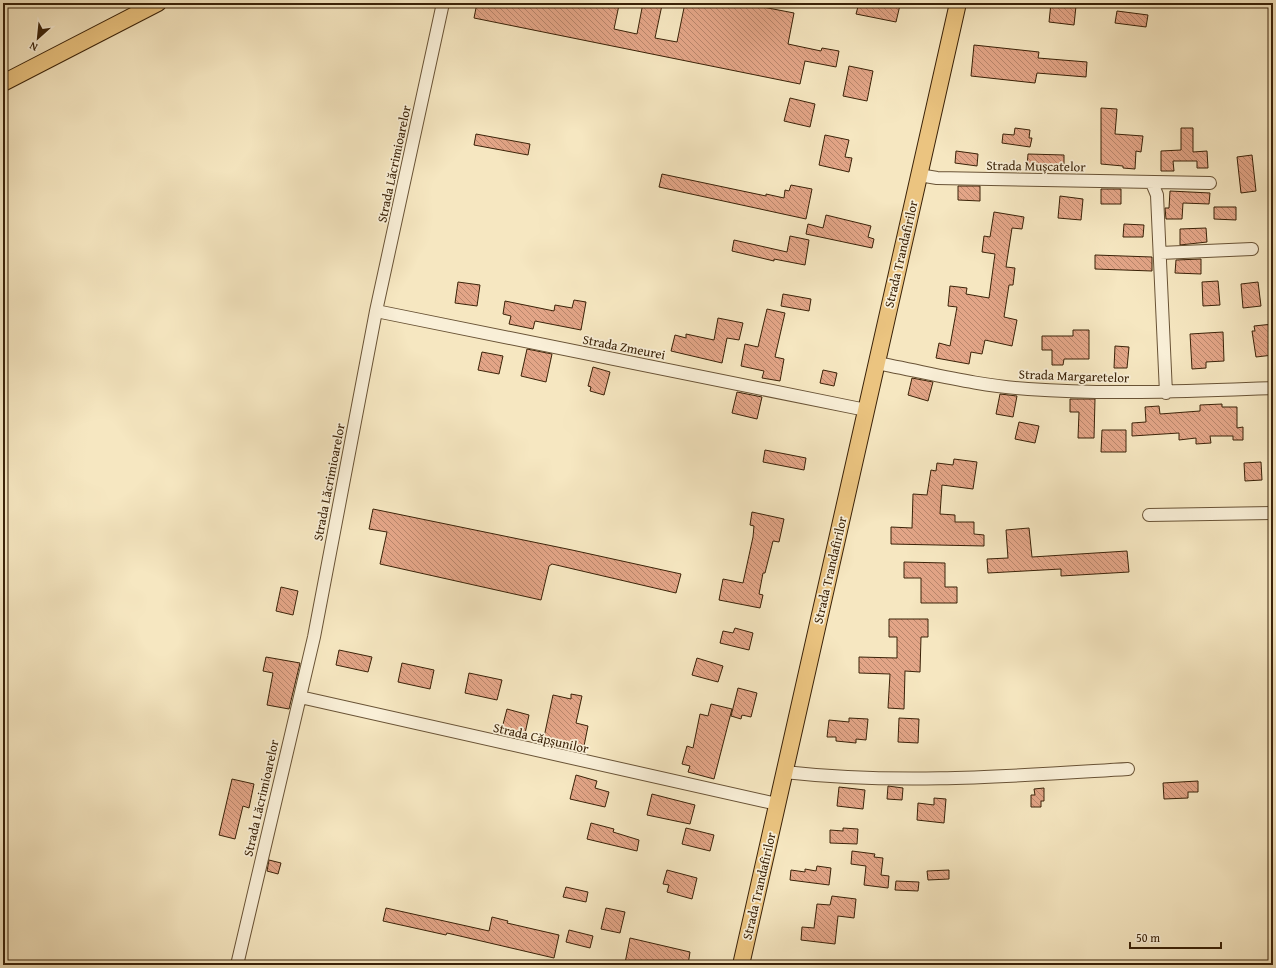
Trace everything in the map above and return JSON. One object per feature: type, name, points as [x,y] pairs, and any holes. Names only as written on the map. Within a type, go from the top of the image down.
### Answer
[{"type":"main road","points":[[3,83],[158,3]]},
{"type":"main road","name":"Strada Trandafirilor","points":[[741,965],[958,3]]},
{"type":"street","name":"Strada Lăcrimioarelor","points":[[237,965],[314,638],[376,311],[443,3]]},
{"type":"street","name":"Strada Mușcatelor","points":[[919,175],[937,178],[1152,183],[1210,182]]},
{"type":"street","points":[[1152,183],[1157,195],[1166,393]]},
{"type":"street","points":[[1160,253],[1252,249]]},
{"type":"street","name":"Strada Zmeurei","points":[[376,311],[866,410]]},
{"type":"street","name":"Strada Margaretelor","points":[[876,363],[1023,389],[1166,393],[1273,388]]},
{"type":"street","points":[[1149,515],[1273,513]]},
{"type":"street","name":"Strada Căpșunilor","points":[[300,697],[777,804]]},
{"type":"street","points":[[784,772],[836,777],[942,780],[1128,769]]},
{"type":"building","points":[[477,3],[607,3],[619,5],[614,29],[637,34],[643,3],[653,3],[662,5],[655,38],[677,42],[685,3],[742,3],[794,13],[788,44],[821,51],[822,48],[839,51],[836,67],[805,61],[800,84],[474,18]]},
{"type":"building","points":[[859,3],[900,5],[896,22],[856,14]]},
{"type":"building","points":[[1051,3],[1076,6],[1074,25],[1049,22]]},
{"type":"building","points":[[1117,11],[1148,15],[1146,27],[1115,23]]},
{"type":"building","points":[[974,45],[1039,52],[1038,58],[1087,62],[1086,77],[1037,73],[1035,83],[971,76]]},
{"type":"building","points":[[849,66],[873,71],[867,101],[843,96]]},
{"type":"building","points":[[790,98],[815,104],[810,127],[784,121]]},
{"type":"building","points":[[1101,108],[1117,109],[1115,134],[1143,136],[1141,152],[1136,151],[1135,169],[1123,168],[1123,166],[1101,164]]},
{"type":"building","points":[[1015,128],[1030,130],[1029,138],[1032,138],[1030,147],[1002,143],[1003,134],[1014,135]]},
{"type":"building","points":[[1181,128],[1193,128],[1193,152],[1207,151],[1208,168],[1197,168],[1197,161],[1173,161],[1174,171],[1161,171],[1161,151],[1181,150]]},
{"type":"building","points":[[476,134],[530,144],[528,155],[474,145]]},
{"type":"building","points":[[825,135],[849,140],[845,157],[852,158],[849,172],[819,165]]},
{"type":"building","points":[[956,151],[978,154],[977,166],[955,163]]},
{"type":"building","points":[[1028,154],[1064,155],[1064,169],[1027,167]]},
{"type":"building","points":[[1252,155],[1256,191],[1241,193],[1237,157]]},
{"type":"building","points":[[662,174],[766,196],[766,194],[784,198],[785,190],[789,191],[791,185],[812,189],[806,219],[659,187]]},
{"type":"building","points":[[958,186],[980,186],[980,201],[958,200]]},
{"type":"building","points":[[1101,189],[1121,189],[1121,204],[1101,204]]},
{"type":"building","points":[[1170,191],[1210,193],[1209,204],[1183,203],[1182,219],[1166,219],[1165,208],[1169,208]]},
{"type":"building","points":[[1060,196],[1083,199],[1081,220],[1058,218]]},
{"type":"building","points":[[1214,207],[1236,207],[1236,220],[1214,219]]},
{"type":"building","points":[[994,212],[1024,217],[1022,229],[1012,228],[1006,267],[1015,268],[1013,285],[1009,285],[1004,317],[1017,320],[1012,346],[985,340],[982,354],[971,352],[969,364],[936,358],[939,343],[950,346],[957,307],[948,306],[950,286],[967,288],[966,294],[989,298],[995,254],[982,252],[984,236],[990,237]]},
{"type":"building","points":[[826,215],[871,226],[868,237],[874,239],[872,248],[806,234],[808,224],[823,228]]},
{"type":"building","points":[[1124,224],[1144,225],[1143,237],[1123,237]]},
{"type":"building","points":[[1206,228],[1207,242],[1180,245],[1180,229]]},
{"type":"building","points":[[790,236],[809,240],[805,265],[774,259],[774,261],[732,251],[734,240],[787,252]]},
{"type":"building","points":[[1095,255],[1152,257],[1152,271],[1095,269]]},
{"type":"building","points":[[1201,259],[1201,274],[1175,273],[1176,260]]},
{"type":"building","points":[[1218,281],[1220,305],[1203,306],[1202,282]]},
{"type":"building","points":[[458,282],[480,285],[477,306],[455,303]]},
{"type":"building","points":[[1258,282],[1261,306],[1243,308],[1241,284]]},
{"type":"building","points":[[783,294],[811,299],[809,311],[781,306]]},
{"type":"building","points":[[574,300],[586,302],[581,330],[535,321],[533,329],[509,324],[511,316],[503,314],[505,301],[554,311],[555,305],[572,308]]},
{"type":"building","points":[[767,309],[785,313],[775,357],[784,359],[780,381],[762,378],[764,371],[741,366],[745,344],[758,347]]},
{"type":"building","points":[[718,318],[743,323],[739,340],[727,338],[722,363],[671,351],[675,335],[686,338],[686,334],[714,340]]},
{"type":"building","points":[[1273,324],[1273,355],[1256,357],[1252,331],[1255,331],[1254,326]]},
{"type":"building","points":[[1073,330],[1089,330],[1089,359],[1064,359],[1063,365],[1052,365],[1052,350],[1042,350],[1042,336],[1073,336]]},
{"type":"building","points":[[1223,332],[1224,361],[1206,362],[1206,368],[1192,369],[1190,334]]},
{"type":"building","points":[[1115,346],[1129,347],[1127,368],[1114,368]]},
{"type":"building","points":[[527,349],[552,354],[546,382],[521,376]]},
{"type":"building","points":[[482,352],[503,356],[499,374],[478,370]]},
{"type":"building","points":[[593,367],[610,372],[604,395],[590,391],[591,387],[588,386]]},
{"type":"building","points":[[823,370],[837,373],[834,386],[820,383]]},
{"type":"building","points":[[912,378],[933,382],[928,401],[908,395]]},
{"type":"building","points":[[737,392],[762,397],[757,419],[732,413]]},
{"type":"building","points":[[1000,394],[1017,396],[1013,417],[996,414]]},
{"type":"building","points":[[1070,399],[1095,399],[1094,438],[1078,438],[1079,412],[1070,412]]},
{"type":"building","points":[[1222,404],[1222,407],[1237,407],[1237,428],[1243,427],[1243,440],[1233,440],[1233,436],[1210,436],[1211,443],[1196,444],[1196,438],[1179,440],[1179,433],[1132,436],[1132,423],[1146,422],[1145,407],[1159,406],[1160,414],[1200,411],[1200,405]]},
{"type":"building","points":[[1019,422],[1039,426],[1035,443],[1015,439]]},
{"type":"building","points":[[1102,430],[1126,430],[1126,452],[1101,452]]},
{"type":"building","points":[[765,450],[806,458],[804,470],[763,462]]},
{"type":"building","points":[[954,459],[977,462],[973,489],[942,485],[940,514],[955,515],[955,522],[974,522],[974,534],[984,535],[984,546],[891,544],[891,527],[912,528],[913,494],[927,495],[931,470],[936,471],[937,463],[953,465]]},
{"type":"building","points":[[1261,462],[1262,480],[1245,481],[1244,463]]},
{"type":"building","points":[[373,509],[681,574],[676,593],[552,564],[549,566],[541,600],[380,564],[387,532],[369,529]]},
{"type":"building","points":[[752,512],[784,519],[779,542],[773,541],[765,573],[763,573],[759,594],[763,595],[760,608],[719,600],[723,579],[743,583],[753,537],[754,526],[750,525]]},
{"type":"building","points":[[1029,528],[1032,557],[1127,551],[1129,572],[1061,576],[1061,569],[988,573],[987,559],[1008,558],[1006,530]]},
{"type":"building","points":[[904,562],[945,563],[945,587],[957,587],[957,603],[921,603],[921,578],[904,578]]},
{"type":"building","points":[[281,587],[298,591],[293,615],[276,611]]},
{"type":"building","points":[[889,619],[928,619],[928,637],[921,637],[920,672],[905,671],[904,709],[888,708],[890,674],[859,673],[859,657],[897,658],[897,637],[889,637]]},
{"type":"building","points":[[735,628],[753,633],[749,650],[720,643],[723,631],[733,633]]},
{"type":"building","points":[[339,650],[372,657],[368,672],[336,665]]},
{"type":"building","points":[[266,657],[300,663],[289,709],[267,705],[273,673],[263,671]]},
{"type":"building","points":[[697,658],[723,666],[718,682],[692,675]]},
{"type":"building","points":[[402,663],[434,670],[430,689],[398,682]]},
{"type":"building","points":[[469,673],[502,680],[497,700],[465,693]]},
{"type":"building","points":[[738,688],[757,693],[751,717],[742,715],[741,719],[731,716]]},
{"type":"building","points":[[571,694],[582,696],[576,723],[588,726],[584,746],[544,737],[553,695],[571,699]]},
{"type":"building","points":[[711,704],[732,709],[714,779],[688,772],[690,766],[682,764],[687,746],[693,748],[700,714],[708,716]]},
{"type":"building","points":[[507,709],[529,715],[524,738],[501,732]]},
{"type":"building","points":[[849,718],[868,719],[866,740],[856,739],[856,743],[836,741],[836,737],[827,737],[829,720],[849,722]]},
{"type":"building","points":[[899,718],[919,719],[918,743],[898,742]]},
{"type":"building","points":[[576,775],[597,781],[595,788],[609,792],[605,807],[570,799]]},
{"type":"building","points":[[232,779],[254,784],[249,808],[243,806],[235,839],[219,835]]},
{"type":"building","points":[[1198,781],[1198,792],[1188,792],[1188,798],[1164,799],[1163,783]]},
{"type":"building","points":[[888,786],[903,788],[902,800],[887,799]]},
{"type":"building","points":[[839,787],[865,790],[863,809],[837,806]]},
{"type":"building","points":[[1044,788],[1044,801],[1041,801],[1041,807],[1031,807],[1031,795],[1035,795],[1034,789]]},
{"type":"building","points":[[652,794],[695,805],[690,824],[647,815]]},
{"type":"building","points":[[934,798],[946,799],[944,823],[917,820],[918,803],[934,805]]},
{"type":"building","points":[[591,823],[614,829],[613,832],[639,840],[637,851],[587,839]]},
{"type":"building","points":[[686,828],[714,835],[710,851],[682,844]]},
{"type":"building","points":[[843,828],[858,829],[857,844],[830,843],[830,830],[843,831]]},
{"type":"building","points":[[852,851],[875,854],[874,857],[883,858],[881,875],[889,876],[888,888],[864,885],[866,866],[851,864]]},
{"type":"building","points":[[269,860],[281,863],[278,874],[267,871]]},
{"type":"building","points":[[817,866],[831,868],[829,885],[790,880],[791,870],[805,872],[805,869],[816,871]]},
{"type":"building","points":[[667,870],[697,878],[692,899],[667,892],[669,885],[663,884]]},
{"type":"building","points":[[949,870],[949,879],[928,880],[927,871]]},
{"type":"building","points":[[896,881],[919,882],[918,891],[895,890]]},
{"type":"building","points":[[566,887],[588,892],[586,902],[563,897]]},
{"type":"building","points":[[832,896],[856,899],[854,918],[838,916],[835,944],[801,940],[802,927],[814,928],[817,904],[830,905]]},
{"type":"building","points":[[386,908],[489,931],[492,917],[508,921],[507,923],[559,935],[554,958],[447,933],[446,935],[383,921]]},
{"type":"building","points":[[606,908],[625,912],[620,933],[601,929]]},
{"type":"building","points":[[569,930],[593,936],[590,948],[566,942]]},
{"type":"building","points":[[630,938],[690,952],[688,965],[635,965],[625,963]]}]
